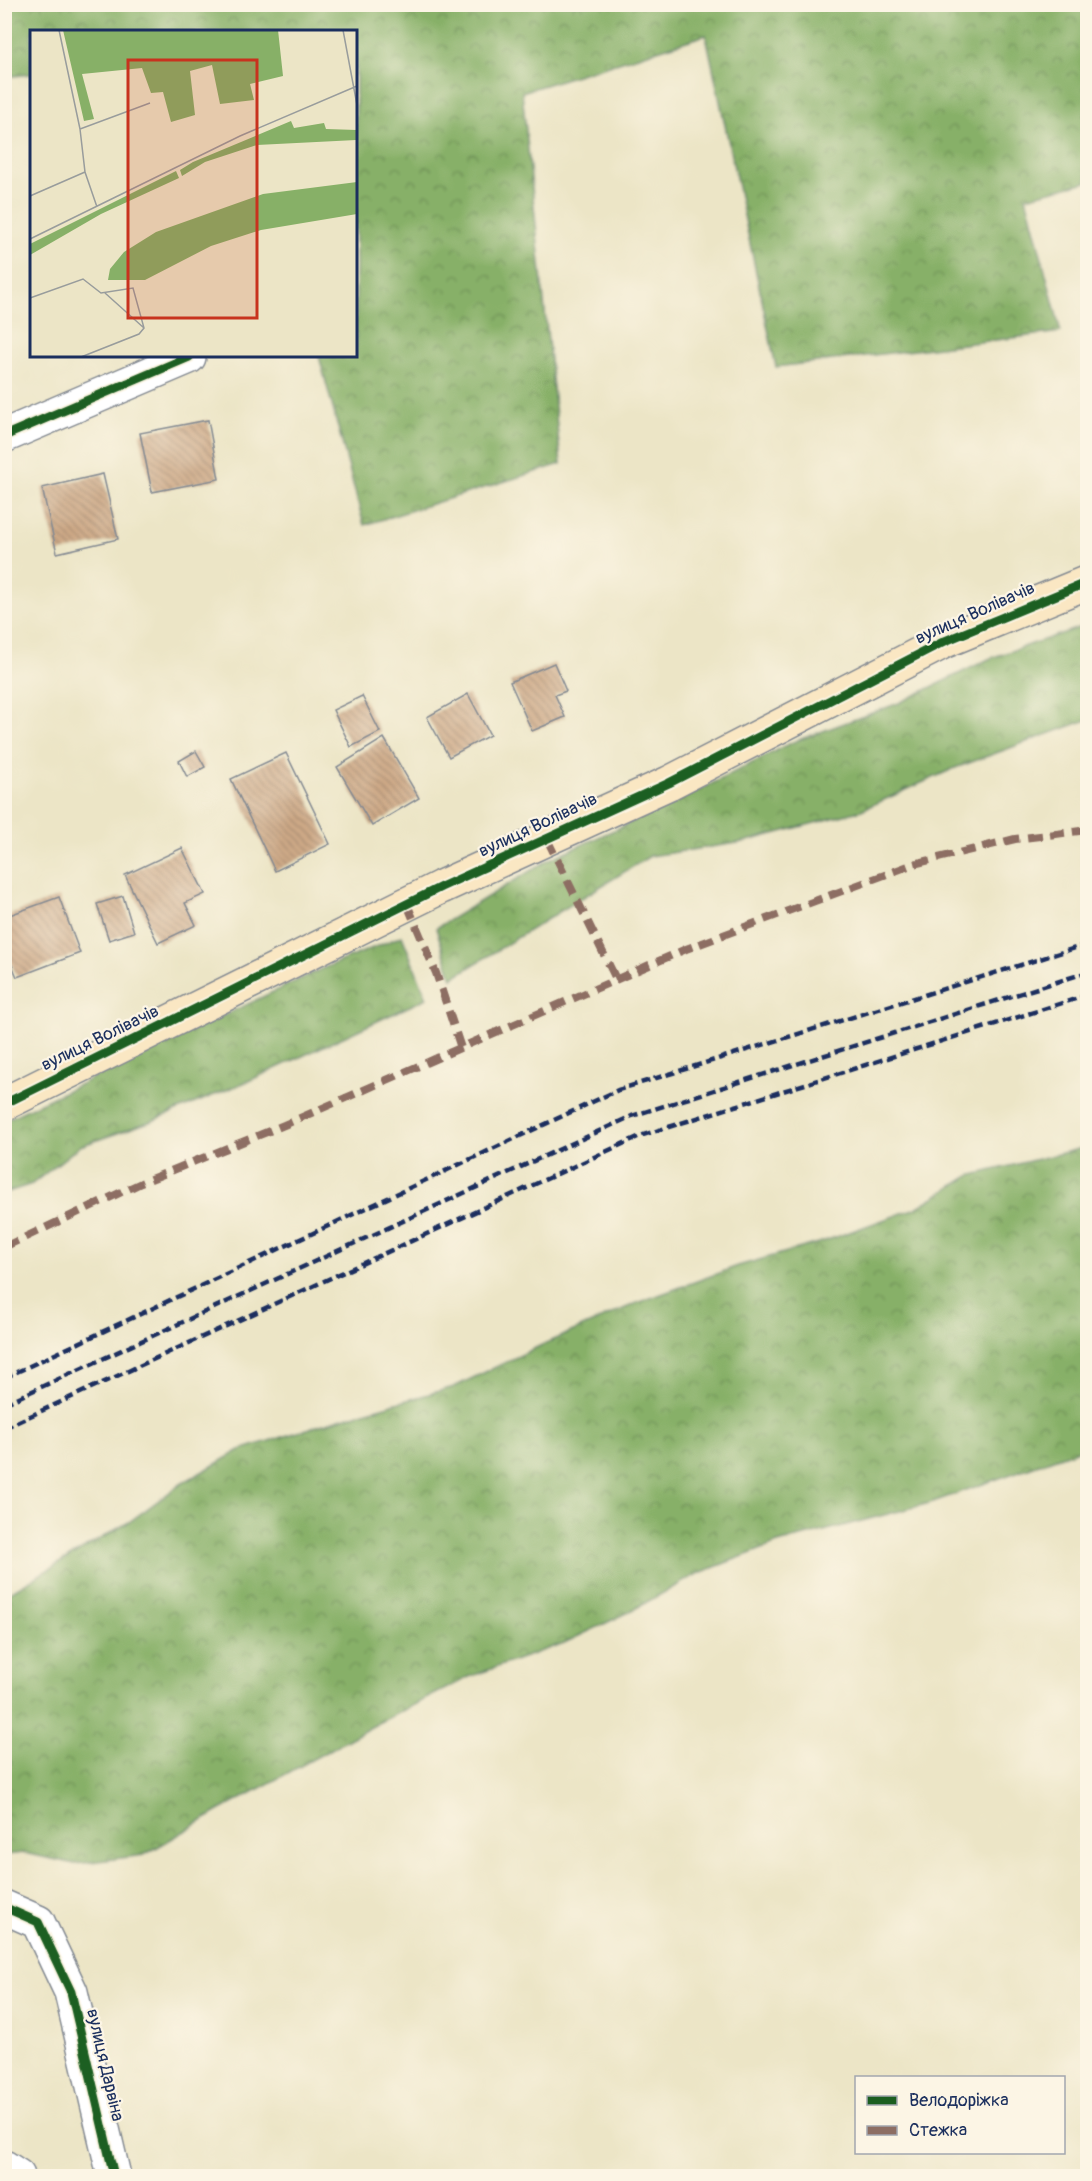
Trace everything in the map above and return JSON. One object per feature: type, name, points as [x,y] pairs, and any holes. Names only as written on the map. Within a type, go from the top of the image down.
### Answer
[{"type":"street","points":[[4,436],[189,357]]},
{"type":"street","name":"вулиця Волівачів","points":[[4,1104],[441,887],[669,783],[945,641],[1088,582]]},
{"type":"street","name":"вулиця Дарвіна","points":[[4,1907],[38,1922],[71,1992],[114,2176]]},
{"type":"street","points":[[4,2167],[18,2176]]},
{"type":"green space","points":[[5,4],[1087,5],[1087,182],[1026,197],[1061,332],[776,367],[706,35],[522,92],[561,464],[364,525],[319,357],[357,357],[357,30],[30,30],[30,74],[5,77]]},
{"type":"green space","points":[[1087,625],[1087,720],[955,768],[859,811],[744,842],[650,856],[452,978],[436,928],[550,859],[676,802],[793,742],[899,703],[991,658]]},
{"type":"green space","points":[[402,936],[427,998],[253,1079],[152,1121],[80,1146],[32,1184],[5,1193],[5,1120],[319,970]]},
{"type":"green space","points":[[1087,1147],[1087,1447],[930,1503],[778,1543],[699,1573],[627,1613],[564,1643],[469,1677],[382,1721],[144,1855],[75,1864],[24,1853],[5,1855],[5,1595],[129,1522],[181,1484],[240,1450],[454,1387],[637,1303],[738,1266],[822,1242],[916,1208],[969,1176]]},
{"type":"building","points":[[208,420],[219,479],[152,492],[140,433]]},
{"type":"building","points":[[103,474],[118,539],[57,553],[42,488]]},
{"type":"building","points":[[554,663],[566,691],[555,695],[565,717],[532,731],[510,682]]},
{"type":"building","points":[[468,694],[490,735],[449,757],[427,717]]},
{"type":"building","points":[[362,696],[380,732],[351,747],[333,710]]},
{"type":"building","points":[[384,738],[419,798],[372,826],[337,767]]},
{"type":"building","points":[[196,751],[205,767],[187,777],[179,761]]},
{"type":"building","points":[[286,753],[330,844],[275,871],[231,779]]},
{"type":"building","points":[[182,848],[205,894],[185,903],[196,925],[158,943],[125,875]]},
{"type":"building","points":[[123,896],[134,932],[109,940],[97,904]]},
{"type":"building","points":[[59,897],[80,953],[17,977],[4,946],[4,917]]},
{"type":"railway","points":[[4,1378],[618,1090],[1088,944]]},
{"type":"railway","points":[[4,1404],[632,1116],[1088,972]]},
{"type":"railway","points":[[4,1428],[640,1136],[1088,995]]},
{"type":"marked path","points":[[4,1247],[141,1183],[284,1125],[686,949],[914,864],[1015,839],[1088,830]]},
{"type":"marked path","points":[[547,839],[616,979]]},
{"type":"marked path","points":[[407,904],[436,973],[461,1048]]},
{"type":"cycle path","points":[[4,436],[189,357]]},
{"type":"cycle path","points":[[4,1104],[441,887],[669,783],[945,641],[1088,582]]},
{"type":"cycle path","points":[[4,1907],[38,1922],[71,1992],[114,2176]]}]
